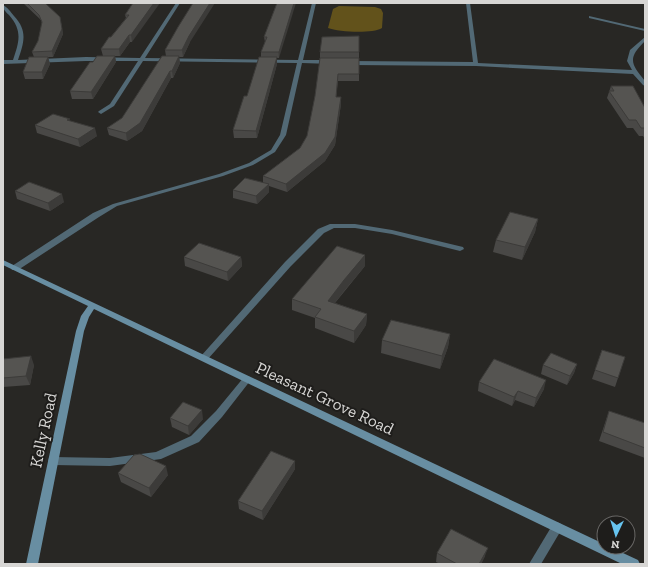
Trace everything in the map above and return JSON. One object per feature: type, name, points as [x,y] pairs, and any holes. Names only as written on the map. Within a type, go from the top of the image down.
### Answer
[{"type":"street","points":[[100,112],[112,105],[178,3]]},
{"type":"street","points":[[15,268],[115,205],[221,175],[251,164],[273,151],[283,135],[314,3]]},
{"type":"street","points":[[468,3],[476,64]]},
{"type":"street","points":[[3,6],[20,24],[22,32],[20,45],[15,60]]},
{"type":"street","points":[[591,17],[645,30]]},
{"type":"street","points":[[645,38],[633,50],[630,62],[635,72],[645,84]]},
{"type":"street","points":[[3,62],[15,60],[86,59],[476,64],[635,72]]},
{"type":"street","points":[[204,358],[288,264],[320,231],[333,226],[354,226],[392,232],[460,249]]},
{"type":"street","name":"Pleasant Grove Road","points":[[3,262],[634,564]]},
{"type":"street","name":"Kelly Road","points":[[32,564],[80,331],[85,316],[93,305]]},
{"type":"street","points":[[53,461],[110,462],[157,456],[195,439],[219,414],[247,379]]},
{"type":"street","points":[[535,564],[557,527]]},
{"type":"shaded area","points":[[339,6],[375,7],[381,9],[383,13],[382,28],[371,31],[355,32],[340,31],[328,28],[333,9]]},
{"type":"building","points":[[27,3],[45,3],[60,17],[62,29],[52,51],[32,52],[38,41],[42,22],[39,15]]},
{"type":"building","points":[[133,3],[154,3],[119,49],[101,49],[109,37],[111,37],[129,15],[125,15]]},
{"type":"building","points":[[193,3],[210,3],[182,50],[165,50],[178,27]]},
{"type":"building","points":[[277,3],[294,3],[279,52],[261,52],[267,37],[264,37]]},
{"type":"building","points":[[359,36],[359,52],[320,52],[322,37]]},
{"type":"building","points":[[97,56],[115,56],[91,92],[70,91],[90,62],[93,62]]},
{"type":"building","points":[[162,56],[179,56],[172,71],[170,71],[140,123],[126,133],[107,128],[122,118]]},
{"type":"building","points":[[29,57],[48,57],[42,72],[23,72]]},
{"type":"building","points":[[259,57],[277,57],[256,131],[233,130],[244,96],[247,96]]},
{"type":"building","points":[[320,58],[359,58],[359,74],[338,74],[336,97],[341,97],[335,137],[325,153],[286,184],[263,176],[300,148],[307,136],[315,96]]},
{"type":"building","points":[[611,86],[633,86],[645,108],[645,128],[641,128],[636,120],[629,120],[609,91],[614,91]]},
{"type":"building","points":[[53,114],[70,119],[67,120],[95,128],[78,139],[35,125]]},
{"type":"building","points":[[245,178],[269,184],[256,196],[233,190]]},
{"type":"building","points":[[29,182],[62,194],[48,203],[15,191]]},
{"type":"building","points":[[510,212],[538,219],[525,247],[496,240]]},
{"type":"building","points":[[199,243],[241,257],[227,272],[184,257]]},
{"type":"building","points":[[337,246],[365,255],[328,301],[367,314],[354,331],[315,317],[321,309],[292,299]]},
{"type":"building","points":[[391,320],[450,334],[442,356],[382,340]]},
{"type":"building","points":[[602,350],[625,357],[618,378],[595,370]]},
{"type":"building","points":[[551,353],[577,364],[570,376],[543,365]]},
{"type":"building","points":[[31,356],[26,376],[3,378],[3,359]]},
{"type":"building","points":[[494,359],[546,380],[536,398],[518,391],[514,397],[479,382]]},
{"type":"building","points":[[183,402],[202,410],[188,426],[170,418]]},
{"type":"building","points":[[609,411],[645,423],[645,448],[603,432]]},
{"type":"building","points":[[271,451],[295,461],[262,511],[238,501]]},
{"type":"building","points":[[140,454],[166,466],[149,488],[118,473],[134,455]]},
{"type":"building","points":[[451,529],[488,548],[479,564],[457,564],[437,553]]}]
